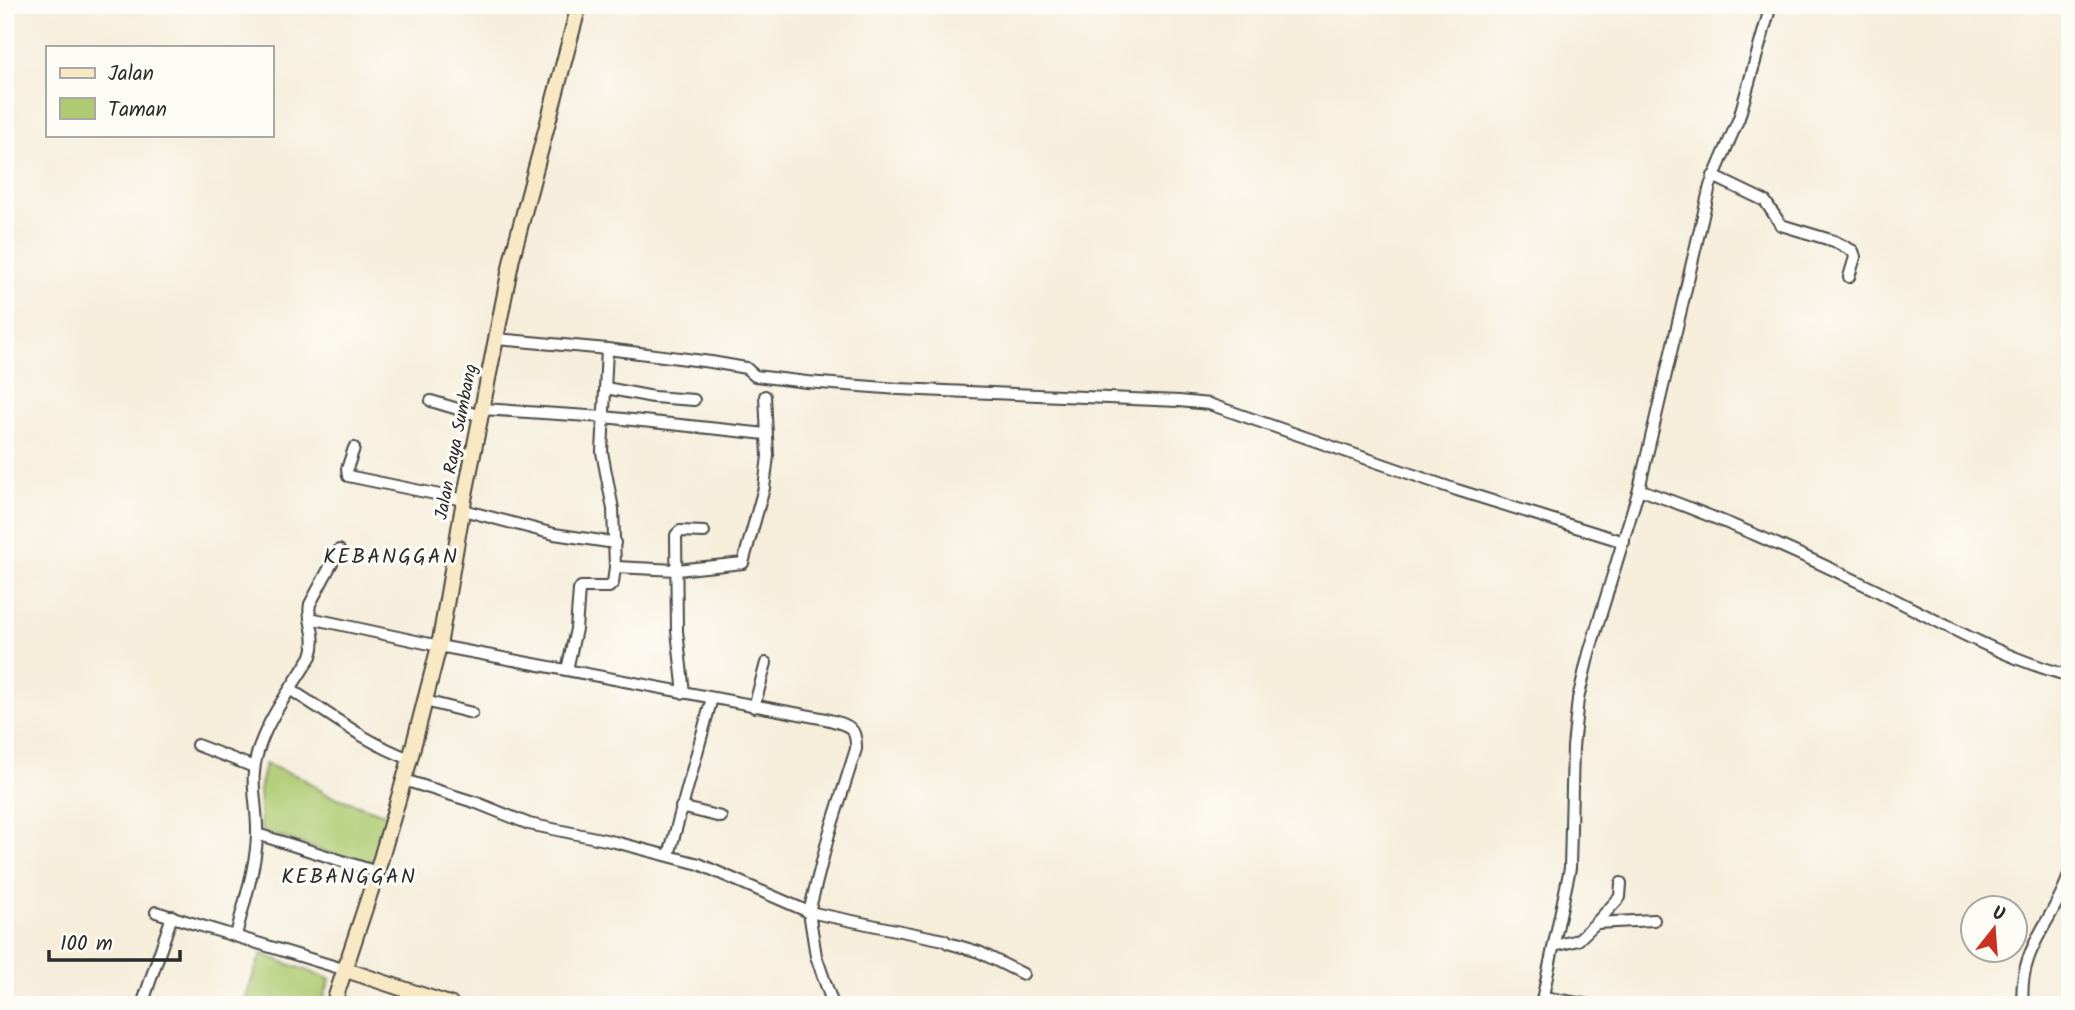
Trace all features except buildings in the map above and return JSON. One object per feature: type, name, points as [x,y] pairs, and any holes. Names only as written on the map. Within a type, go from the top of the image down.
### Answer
[{"type":"street","name":"Jalan Raya Sumbang","points":[[333,1005],[377,872],[439,646],[512,258],[579,5]]},
{"type":"street","points":[[1589,1005],[1542,1001],[1570,868],[1573,747],[1578,699],[1589,653],[1639,489],[1713,176],[1739,118],[1771,5]]},
{"type":"street","points":[[1713,176],[1765,201],[1781,225],[1834,241],[1853,251],[1855,257],[1849,277]]},
{"type":"street","points":[[497,339],[607,349],[746,368],[755,376],[887,388],[1179,401],[1219,407],[1457,490],[1624,542]]},
{"type":"street","points":[[567,670],[576,629],[580,588],[609,587],[615,567],[613,509],[602,452],[607,349]]},
{"type":"street","points":[[606,388],[653,397],[694,400]]},
{"type":"street","points":[[615,567],[677,570],[740,565],[745,560],[764,488],[768,456],[765,396]]},
{"type":"street","points":[[431,401],[482,412],[604,417],[766,434]]},
{"type":"street","points":[[354,448],[348,476],[464,505],[554,534],[615,543]]},
{"type":"street","points":[[1639,489],[1718,518],[1864,584],[2007,654],[2070,676]]},
{"type":"street","points":[[684,693],[677,631],[677,533],[704,532]]},
{"type":"street","points":[[236,936],[257,834],[252,778],[259,746],[269,722],[311,656],[315,645],[310,604],[339,550]]},
{"type":"street","points":[[310,618],[439,646],[845,724],[857,734],[856,749],[829,834],[809,912],[816,956],[833,1005]]},
{"type":"street","points":[[754,707],[766,663]]},
{"type":"street","points":[[291,690],[347,728],[382,748],[410,759]]},
{"type":"street","points":[[669,855],[712,698]]},
{"type":"street","points":[[425,701],[472,713]]},
{"type":"street","points":[[197,745],[254,767]]},
{"type":"street","points":[[404,780],[477,803],[529,824],[699,864],[809,912],[944,940],[979,952],[1023,974]]},
{"type":"street","points":[[681,807],[721,817]]},
{"type":"street","points":[[257,834],[377,872]]},
{"type":"street","points":[[2023,1005],[2021,986],[2033,944],[2070,872]]},
{"type":"street","points":[[1554,946],[1578,940],[1620,897],[1621,883]]},
{"type":"street","points":[[156,912],[452,1005]]},
{"type":"street","points":[[142,1005],[172,916]]},
{"type":"street","points":[[1596,923],[1654,920]]},
{"type":"green space","points":[[265,764],[302,778],[326,794],[390,816],[374,868],[261,830],[259,790]]},
{"type":"green space","points":[[261,954],[330,979],[321,1005],[243,1005]]},
{"type":"district","name":"KEBANGGAN","points":[[391,557]]},
{"type":"district","name":"KEBANGGAN","points":[[349,877]]}]
